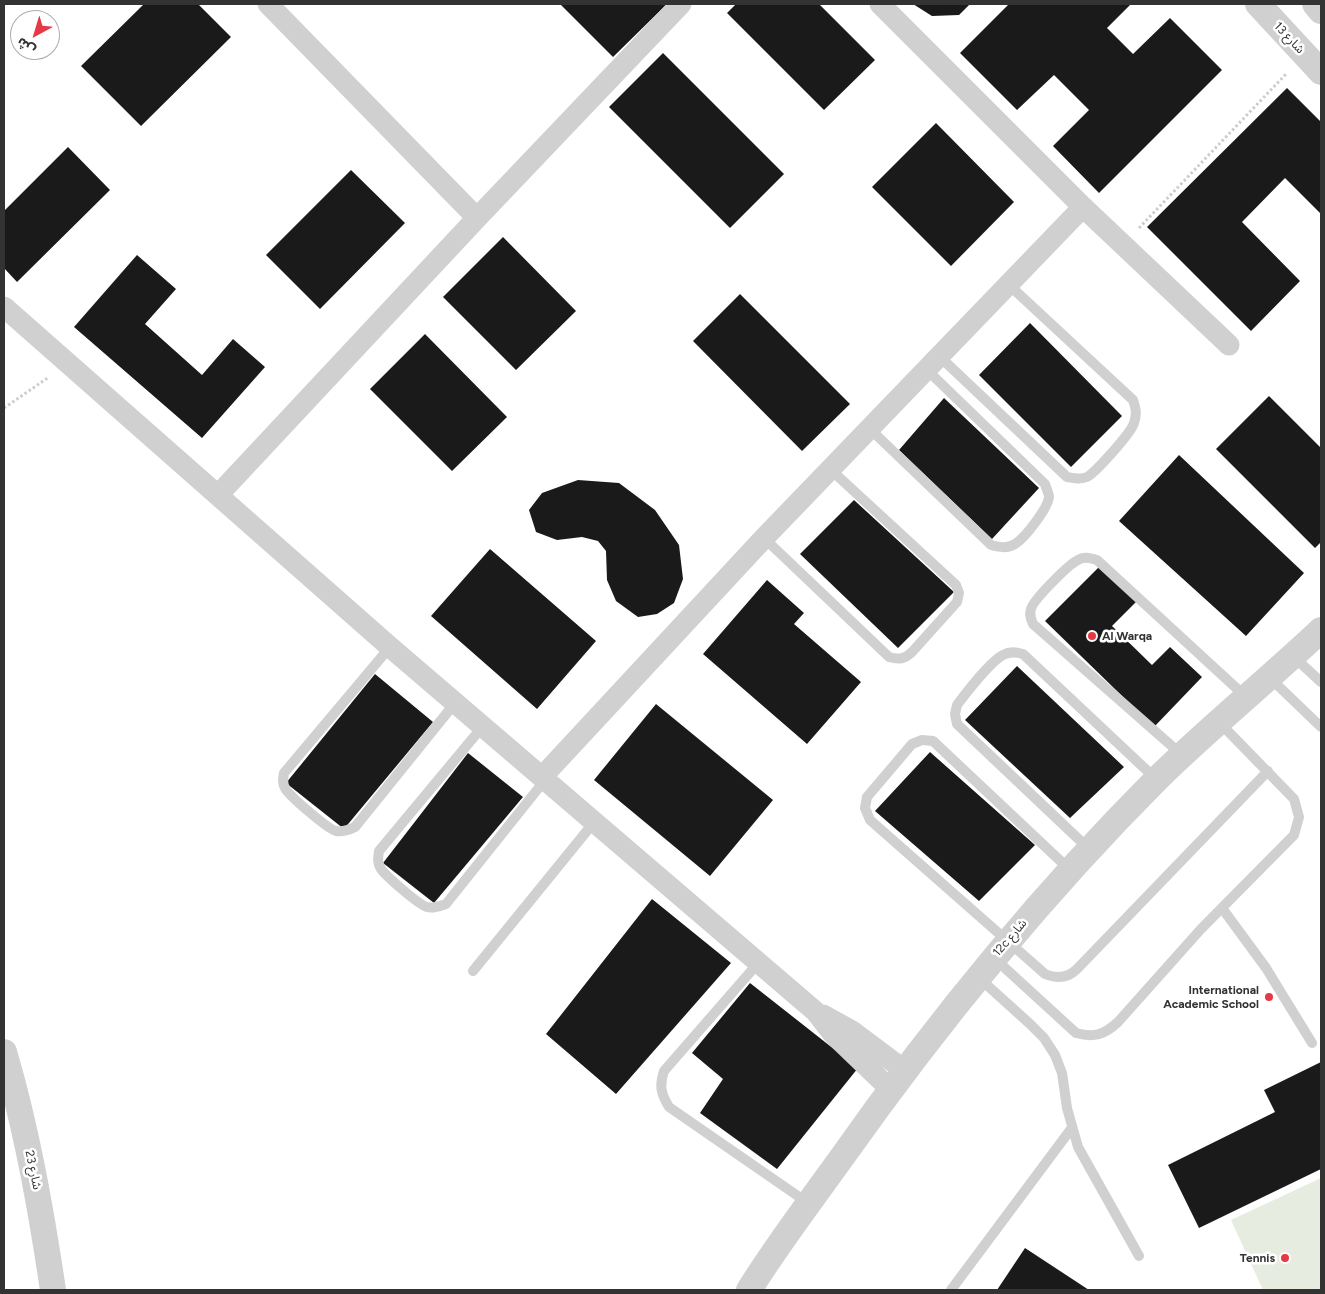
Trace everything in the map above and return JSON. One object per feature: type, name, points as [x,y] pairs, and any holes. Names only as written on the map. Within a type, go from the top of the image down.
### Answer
[{"type":"street","points":[[268,4],[477,218]]},
{"type":"street","points":[[218,495],[477,218],[681,4]]},
{"type":"street","points":[[880,4],[1083,207],[1229,345]]},
{"type":"street","name":"شارع 13","points":[[1258,4],[1313,63]]},
{"type":"street","points":[[1314,4],[1321,11]]},
{"type":"street","points":[[543,779],[764,538],[1083,207]]},
{"type":"street","points":[[4,307],[390,647],[816,1012],[838,1039],[897,1080]]},
{"type":"street","name":"12c شارع","points":[[749,1290],[897,1080],[993,958],[1069,869],[1182,755],[1218,721],[1270,678],[1321,630]]},
{"type":"street","name":"شارع 23","points":[[4,1052],[15,1091],[37,1190],[52,1290]]},
{"type":"lane","points":[[932,363],[1067,477],[1078,479],[1088,476],[1096,468],[1134,426],[1137,412],[1133,400],[1008,284]]},
{"type":"lane","points":[[869,428],[991,545],[1003,548],[1014,545],[1022,537],[1046,508],[1049,496],[1045,484],[932,363]]},
{"type":"lane","points":[[764,538],[889,657],[898,660],[906,658],[912,652],[957,602],[959,593],[956,585],[830,469]]},
{"type":"lane","points":[[1182,755],[1033,624],[1030,616],[1031,607],[1072,564],[1086,557],[1097,560],[1247,698]]},
{"type":"lane","points":[[390,647],[284,773],[282,781],[285,790],[334,830],[346,832],[355,827],[455,703]]},
{"type":"lane","points":[[1089,849],[957,724],[955,714],[957,705],[994,662],[1002,655],[1012,652],[1027,657],[1157,780]]},
{"type":"lane","points":[[1294,656],[1321,682]]},
{"type":"lane","points":[[1270,678],[1321,727]]},
{"type":"lane","points":[[1069,869],[942,747],[933,741],[922,740],[912,744],[867,796],[866,808],[870,820],[993,958],[1076,1034],[1091,1037],[1106,1033],[1118,1022],[1222,908],[1294,835],[1299,817],[1294,799],[1218,721]]},
{"type":"lane","points":[[483,726],[379,850],[377,861],[381,869],[388,876],[426,907],[437,908],[446,904],[543,779]]},
{"type":"lane","points":[[993,958],[1059,977],[1072,974],[1268,771]]},
{"type":"lane","points":[[473,971],[595,821]]},
{"type":"lane","points":[[1222,908],[1266,968],[1312,1043]]},
{"type":"lane","points":[[993,958],[1055,1055],[1062,1073],[1072,1129],[1078,1147],[1139,1256]]},
{"type":"lane","points":[[759,962],[664,1071],[660,1083],[662,1096],[669,1107],[809,1204]]},
{"type":"lane","points":[[951,1290],[1072,1129]]},
{"type":"path","points":[[1124,245],[1313,63]]},
{"type":"path","points":[[4,408],[68,364]]},
{"type":"shaded area","name":"Tennis","points":[[1321,1178],[1321,1290],[1263,1290],[1231,1220]]},
{"type":"building","points":[[144,4],[198,4],[231,37],[141,126],[81,66]]},
{"type":"building","points":[[560,4],[667,4],[613,57]]},
{"type":"building","points":[[736,4],[819,4],[875,60],[824,110],[727,13]]},
{"type":"building","points":[[913,4],[970,4],[959,15],[932,16]]},
{"type":"building","points":[[1009,4],[1131,4],[1107,28],[1133,54],[1170,18],[1222,70],[1099,193],[1053,146],[1089,110],[1054,75],[1017,110],[960,53]]},
{"type":"building","points":[[663,53],[784,174],[730,228],[609,107]]},
{"type":"building","points":[[1287,88],[1321,122],[1321,214],[1285,178],[1242,222],[1300,281],[1251,331],[1147,227]]},
{"type":"building","points":[[936,123],[1014,202],[951,266],[872,187]]},
{"type":"building","points":[[68,147],[110,190],[17,282],[4,268],[4,211]]},
{"type":"building","points":[[351,170],[405,223],[320,309],[266,255]]},
{"type":"building","points":[[503,237],[576,311],[516,370],[443,297]]},
{"type":"building","points":[[137,255],[176,289],[145,324],[202,375],[233,339],[265,367],[202,438],[74,327]]},
{"type":"building","points":[[740,294],[850,404],[802,451],[693,341]]},
{"type":"building","points":[[1030,323],[1122,416],[1071,467],[979,375]]},
{"type":"building","points":[[425,334],[507,417],[452,471],[370,389]]},
{"type":"building","points":[[1269,396],[1321,448],[1321,542],[1315,548],[1216,449]]},
{"type":"building","points":[[944,398],[1039,488],[992,539],[899,450]]},
{"type":"building","points":[[1179,455],[1304,573],[1246,636],[1119,521]]},
{"type":"building","points":[[578,480],[619,483],[655,510],[679,545],[683,579],[674,603],[657,614],[638,617],[616,601],[607,580],[606,551],[598,541],[582,537],[557,540],[536,532],[529,510],[542,493]]},
{"type":"building","points":[[854,500],[954,592],[898,648],[800,554]]},
{"type":"building","points":[[490,549],[596,641],[537,709],[431,616]]},
{"type":"building","name":"Al Warqa","points":[[1100,566],[1136,602],[1112,626],[1152,665],[1170,647],[1202,677],[1154,727],[1045,621]]},
{"type":"building","points":[[767,580],[804,613],[794,624],[861,682],[807,744],[703,654]]},
{"type":"building","points":[[1017,666],[1124,767],[1070,818],[965,720]]},
{"type":"building","points":[[375,674],[433,722],[344,829],[286,783]]},
{"type":"building","points":[[656,704],[773,800],[710,876],[594,780]]},
{"type":"building","points":[[930,752],[1035,845],[979,901],[875,811]]},
{"type":"building","points":[[468,753],[523,797],[434,903],[383,863]]},
{"type":"building","points":[[652,899],[731,963],[616,1094],[546,1034]]},
{"type":"building","points":[[750,983],[858,1068],[777,1169],[700,1113],[723,1079],[692,1053]]},
{"type":"building","points":[[1321,1062],[1321,1169],[1199,1228],[1168,1165],[1275,1112],[1264,1090]]},
{"type":"building","points":[[1025,1248],[1089,1290],[997,1290]]},
{"type":"place","name":"Al Warqa","points":[[1092,636]]},
{"type":"place","name":"International Academic School","points":[[1269,997]]},
{"type":"place","name":"Tennis","points":[[1285,1258]]}]
